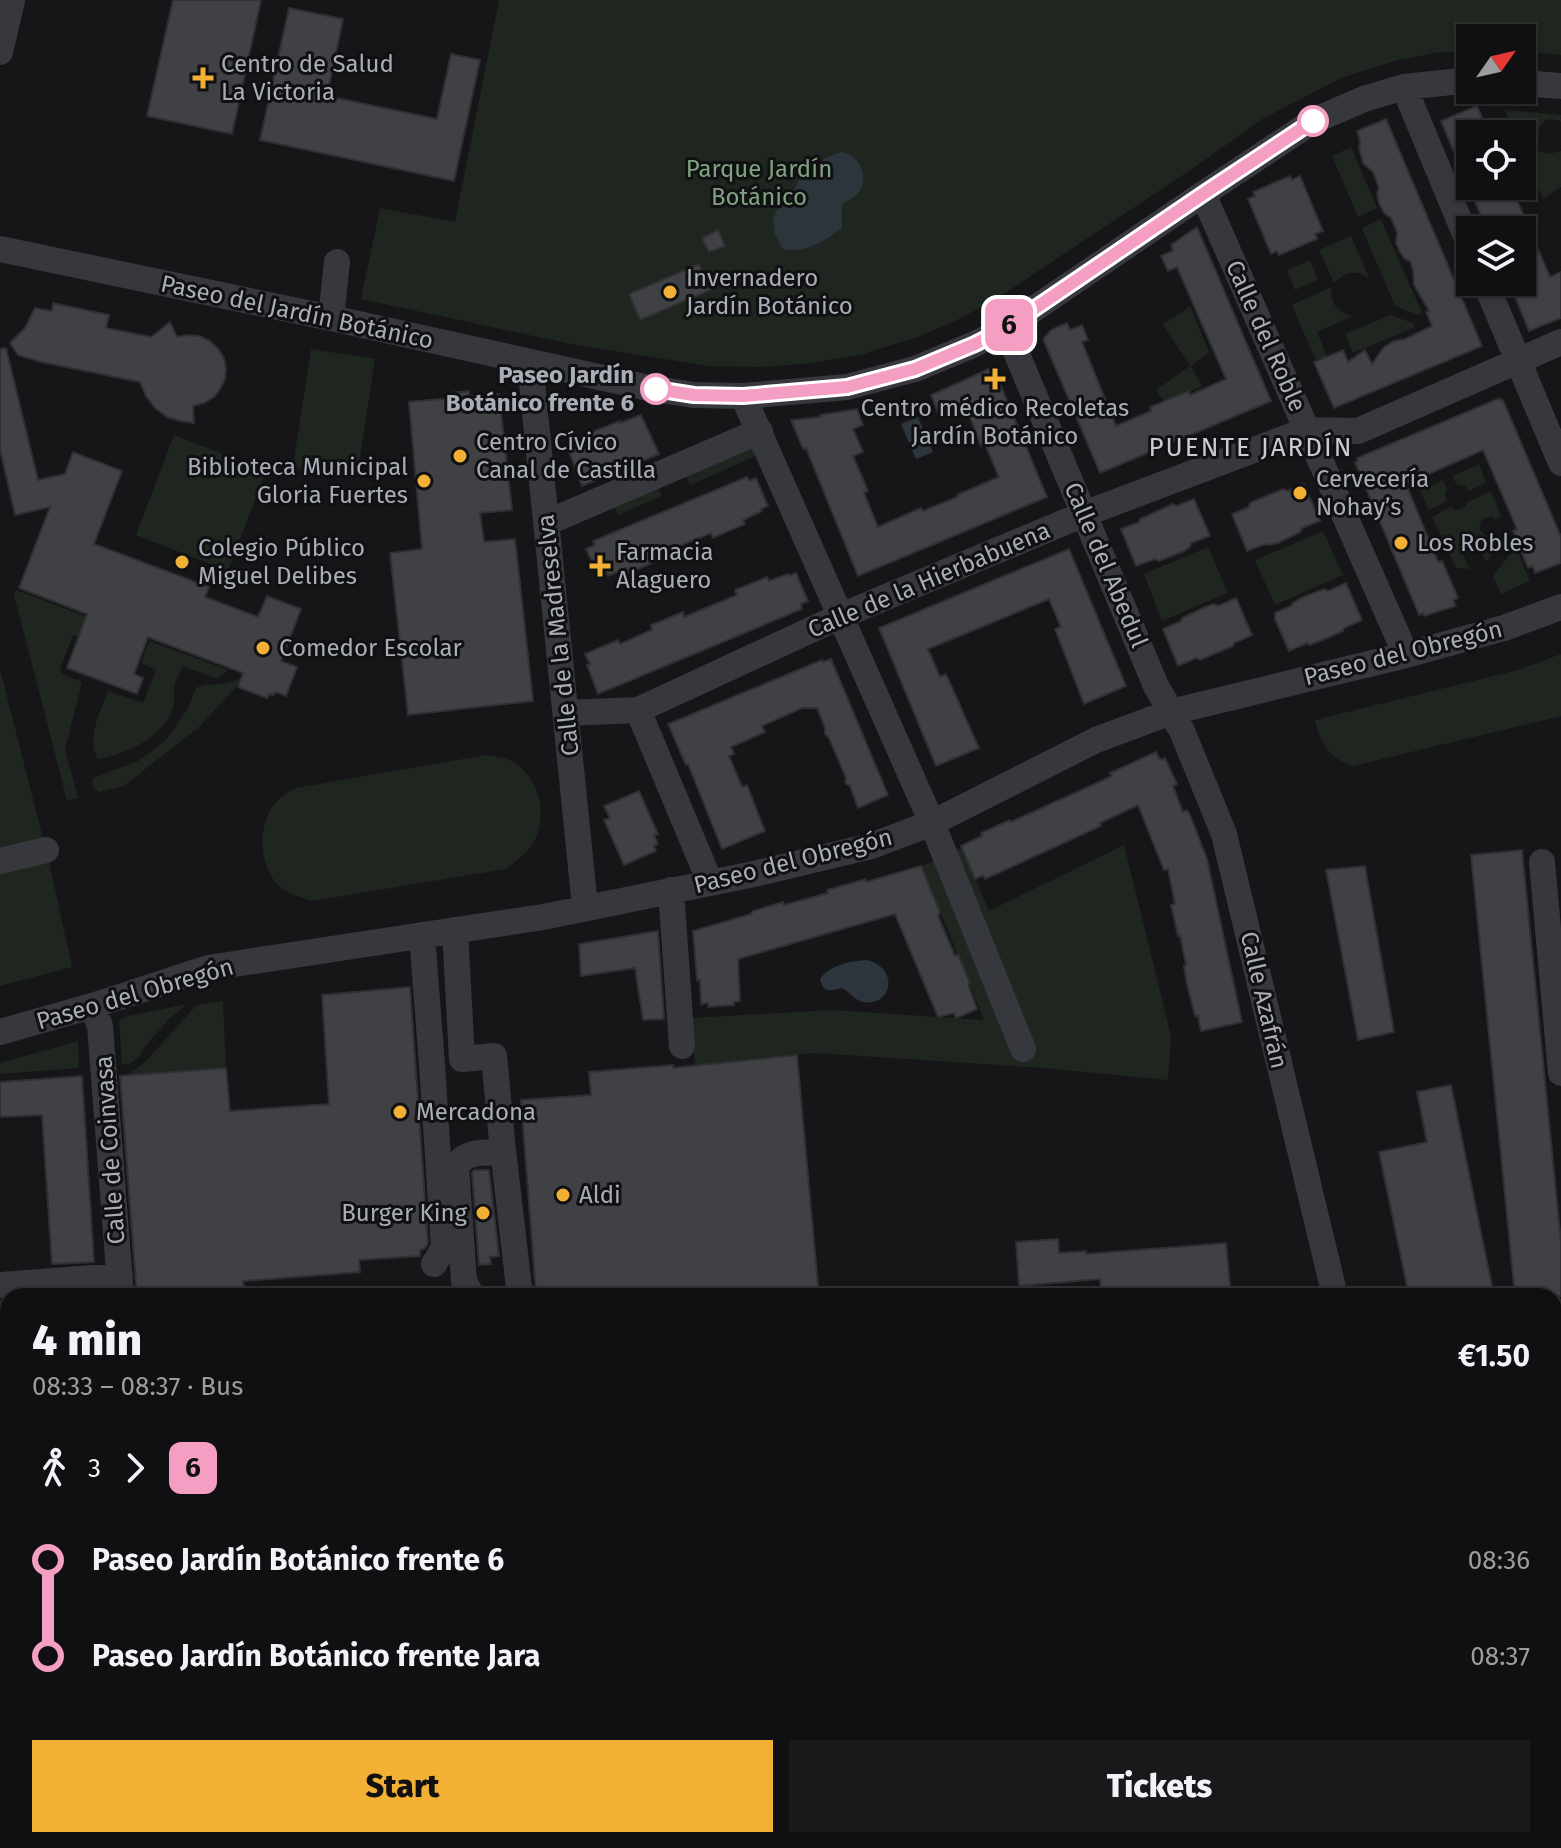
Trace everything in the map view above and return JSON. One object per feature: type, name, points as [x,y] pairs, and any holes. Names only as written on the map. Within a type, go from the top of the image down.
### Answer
[{"type":"street","points":[[0,52],[12,0]]},
{"type":"street","name":"Paseo del Jardín Botánico","points":[[0,249],[649,388],[694,395],[743,396],[847,387],[915,369],[1006,328],[1313,121],[1364,99],[1404,87],[1456,81]]},
{"type":"street","points":[[1536,84],[1561,86]]},
{"type":"street","points":[[1404,87],[1458,216]]},
{"type":"street","name":"Calle del Roble","points":[[1203,194],[1406,655]]},
{"type":"street","points":[[331,318],[337,262]]},
{"type":"street","points":[[1491,296],[1561,463]]},
{"type":"street","name":"Calle del Abedul","points":[[1006,328],[1156,686],[1171,712]]},
{"type":"street","name":"Calle de la Hierbabuena","points":[[567,713],[638,710],[841,616],[1084,514],[1307,430],[1358,431],[1561,342]]},
{"type":"street","name":"Calle de la Madreselva","points":[[530,363],[585,907]]},
{"type":"street","points":[[743,396],[932,823],[1023,1049]]},
{"type":"street","points":[[546,523],[760,431]]},
{"type":"street","name":"Paseo del Obregón","points":[[0,1032],[208,968],[543,917],[871,846],[932,823],[1096,740],[1171,712],[1406,655],[1504,628],[1561,607]]},
{"type":"street","points":[[638,710],[710,882]]},
{"type":"street","name":"Calle Azafrán","points":[[1171,712],[1182,731],[1224,834],[1333,1288]]},
{"type":"street","points":[[0,861],[46,850]]},
{"type":"street","points":[[1542,862],[1561,1073]]},
{"type":"street","points":[[671,890],[682,1046]]},
{"type":"street","points":[[455,930],[462,1059],[494,1056],[519,1288]]},
{"type":"street","points":[[422,935],[444,1248],[434,1264]]},
{"type":"street","name":"Calle de Coinvasa","points":[[92,1006],[100,1026],[120,1286]]},
{"type":"street","points":[[468,1288],[464,1281],[456,1167],[465,1156],[503,1152]]},
{"type":"street","points":[[0,1285],[120,1286]]},
{"type":"green space","name":"Parque Jardín Botánico","points":[[499,0],[1561,0],[1561,55],[1536,52],[1536,24],[1456,24],[1456,51],[1394,61],[1341,78],[1264,118],[993,301],[918,337],[863,354],[812,363],[762,367],[708,366],[571,344],[361,299],[380,208],[455,222]]},
{"type":"green space","points":[[1505,110],[1561,115],[1561,122],[1551,119],[1541,125],[1536,140],[1536,120],[1510,120]]},
{"type":"green space","points":[[1351,147],[1377,208],[1358,217],[1332,156]]},
{"type":"green space","points":[[1561,151],[1561,187],[1543,199],[1536,182],[1536,153]]},
{"type":"green space","points":[[1381,219],[1422,313],[1417,315],[1395,306],[1362,228]]},
{"type":"green space","points":[[1351,236],[1369,278],[1360,273],[1351,273],[1334,283],[1319,250]]},
{"type":"green space","points":[[1310,260],[1318,280],[1295,290],[1287,270]]},
{"type":"green space","points":[[1331,287],[1336,306],[1353,316],[1317,332],[1327,356],[1316,361],[1292,305]]},
{"type":"green space","points":[[1190,306],[1209,352],[1191,366],[1202,386],[1165,403],[1156,390],[1190,366],[1163,325]]},
{"type":"green space","points":[[1390,315],[1413,323],[1415,327],[1353,353],[1345,334]]},
{"type":"green space","points":[[311,349],[375,359],[357,477],[293,467]]},
{"type":"green space","points":[[751,432],[760,454],[690,485],[681,462]]},
{"type":"green space","points":[[174,435],[266,471],[228,571],[136,535]]},
{"type":"green space","points":[[1479,464],[1486,483],[1469,491],[1465,486],[1456,484],[1453,476]]},
{"type":"green space","points":[[651,473],[662,496],[618,515],[608,492]]},
{"type":"green space","points":[[1443,480],[1447,501],[1429,510],[1420,491]]},
{"type":"green space","points":[[1491,491],[1501,516],[1496,520],[1493,517],[1484,518],[1480,530],[1492,537],[1497,548],[1486,562],[1479,548],[1463,555],[1470,569],[1456,568],[1432,517],[1451,507],[1461,509],[1468,502]]},
{"type":"green space","points":[[1323,531],[1343,575],[1275,605],[1255,560]]},
{"type":"green space","points":[[1208,547],[1228,593],[1162,621],[1144,574]]},
{"type":"green space","points":[[1516,547],[1530,581],[1501,594],[1493,576]]},
{"type":"green space","points":[[16,590],[106,624],[99,643],[73,635],[60,669],[62,674],[82,682],[65,749],[78,798],[67,801],[14,594]]},
{"type":"green space","points":[[149,641],[228,670],[218,679],[183,666],[174,686],[173,708],[161,728],[131,749],[98,759],[94,751],[94,734],[108,691],[143,703],[156,670],[141,663]]},
{"type":"green space","points":[[1561,654],[1561,716],[1353,766],[1332,754],[1317,729],[1315,720],[1518,670]]},
{"type":"green space","points":[[0,669],[72,967],[0,986]]},
{"type":"green space","points":[[240,678],[237,686],[200,726],[124,786],[99,792],[93,786],[93,778],[138,761],[166,740],[187,710],[196,688]]},
{"type":"green space","points":[[486,755],[516,763],[525,771],[540,803],[536,837],[528,851],[506,869],[312,901],[285,891],[271,876],[262,841],[267,817],[280,798],[296,788]]},
{"type":"green space","points":[[1124,845],[1171,1036],[1168,1080],[1043,1068],[815,1053],[695,1065],[691,1018],[832,1010],[984,1020],[922,866],[962,848],[989,911]]},
{"type":"green space","points":[[223,1001],[226,1068],[127,1075],[145,1062],[194,1008],[200,1004]]},
{"type":"green space","points":[[187,1004],[169,1019],[139,1057],[129,1064],[122,1064],[119,1021],[124,1017]]},
{"type":"green space","points":[[78,1041],[79,1068],[0,1074],[0,1063]]},
{"type":"shaded area","points":[[842,152],[859,163],[863,181],[858,193],[842,205],[842,228],[807,248],[783,249],[775,234],[773,220],[777,210],[788,203],[800,178],[827,157]]},
{"type":"shaded area","points":[[918,417],[933,452],[916,459],[901,424]]},
{"type":"shaded area","points":[[867,960],[877,964],[888,978],[886,993],[880,999],[863,1002],[842,988],[828,990],[821,984],[824,974],[835,967]]},
{"type":"building","points":[[173,0],[261,0],[232,134],[147,116]]},
{"type":"building","points":[[289,8],[343,19],[327,96],[437,119],[451,54],[480,60],[454,181],[260,140]]},
{"type":"building","points":[[1477,106],[1483,120],[1456,120],[1456,157],[1441,121]]},
{"type":"building","points":[[1386,119],[1456,285],[1456,296],[1461,296],[1482,346],[1334,408],[1314,362],[1343,350],[1348,362],[1365,350],[1372,364],[1384,347],[1432,326],[1426,312],[1429,311],[1414,285],[1410,261],[1400,252],[1391,218],[1379,203],[1379,188],[1373,172],[1363,163],[1357,131]]},
{"type":"building","points":[[1290,176],[1292,180],[1300,176],[1323,231],[1315,234],[1317,239],[1279,255],[1277,251],[1271,254],[1248,199],[1255,196],[1253,192]]},
{"type":"building","points":[[1474,200],[1517,200],[1524,216],[1481,216]]},
{"type":"building","points":[[1197,227],[1271,401],[1100,473],[1044,338],[1051,330],[1067,323],[1070,330],[1082,325],[1088,340],[1082,342],[1116,426],[1151,411],[1150,407],[1189,391],[1190,395],[1226,379],[1177,267],[1168,271],[1161,256],[1173,251],[1171,245]]},
{"type":"building","points":[[718,230],[725,246],[709,252],[702,238]]},
{"type":"building","points":[[1536,244],[1550,277],[1561,272],[1561,318],[1529,331],[1515,296],[1536,296]]},
{"type":"building","name":"Invernadero Jardín Botánico","points":[[699,264],[710,290],[640,320],[629,294]]},
{"type":"building","points":[[53,303],[109,315],[106,328],[151,337],[170,322],[177,337],[199,336],[218,349],[224,358],[225,379],[214,397],[193,406],[194,423],[167,417],[154,407],[140,382],[18,355],[10,343],[25,328],[35,308],[52,311]]},
{"type":"building","points":[[6,348],[38,480],[65,474],[73,452],[122,471],[94,544],[209,587],[205,597],[258,617],[267,596],[301,609],[281,661],[297,667],[286,696],[275,692],[267,698],[238,687],[243,673],[148,637],[134,674],[143,678],[137,694],[67,668],[87,614],[19,588],[50,507],[15,515],[0,449],[0,349]]},
{"type":"building","points":[[989,369],[996,374],[1047,497],[858,576],[806,448],[803,449],[791,420],[857,409],[863,425],[853,429],[863,452],[853,456],[868,491],[864,493],[878,527],[921,508],[923,511],[957,497],[999,477],[985,444],[981,446],[968,412],[955,417],[953,412],[940,417],[931,395]]},
{"type":"building","points":[[469,391],[469,396],[499,394],[512,510],[480,513],[484,542],[515,539],[533,701],[408,715],[390,553],[422,549],[409,402],[451,398],[451,393]]},
{"type":"building","points":[[1500,398],[1561,537],[1561,563],[1535,573],[1533,566],[1528,568],[1513,531],[1517,529],[1483,450],[1406,484],[1438,562],[1442,561],[1458,598],[1453,600],[1456,606],[1419,615],[1355,462],[1357,458]]},
{"type":"building","points":[[641,415],[659,454],[582,486],[567,446],[588,437],[587,434]]},
{"type":"building","points":[[747,477],[749,481],[756,478],[768,506],[743,520],[745,524],[713,538],[711,533],[659,554],[661,559],[629,573],[626,568],[608,576],[607,573],[599,576],[586,549],[595,545],[593,541]]},
{"type":"building","points":[[1304,484],[1320,521],[1278,543],[1247,551],[1232,514],[1283,489],[1287,491]]},
{"type":"building","points":[[1194,499],[1210,536],[1191,543],[1182,552],[1136,566],[1121,529],[1173,504],[1176,506]]},
{"type":"building","points":[[1069,549],[1126,686],[1084,704],[1055,629],[1061,627],[1049,599],[928,649],[940,677],[946,674],[979,748],[936,766],[879,628]]},
{"type":"building","points":[[796,573],[808,601],[801,604],[802,609],[598,694],[585,654],[618,640],[620,644],[652,630],[651,625],[683,612],[684,617],[737,595],[735,590],[767,577],[769,581]]},
{"type":"building","points":[[1346,583],[1362,620],[1332,636],[1289,651],[1275,613],[1301,598]]},
{"type":"building","points":[[1236,598],[1252,635],[1200,660],[1196,658],[1178,666],[1163,629],[1205,607],[1218,606]]},
{"type":"building","points":[[831,659],[888,795],[858,808],[850,786],[845,783],[846,778],[825,734],[817,708],[802,708],[762,726],[765,732],[731,747],[734,754],[729,756],[742,787],[747,785],[765,831],[722,849],[688,764],[668,724],[822,660]]},
{"type":"building","points":[[1156,752],[1160,760],[1165,758],[1177,784],[1173,786],[1183,812],[1187,810],[1190,815],[1207,859],[1242,1022],[1201,1031],[1186,980],[1180,935],[1171,905],[1175,904],[1168,869],[1164,870],[1138,805],[1100,823],[1101,826],[985,879],[983,875],[975,879],[961,846],[982,836],[981,833],[1112,776],[1110,773]]},
{"type":"building","points":[[639,791],[658,834],[654,835],[658,844],[654,846],[656,851],[624,865],[604,820],[610,818],[604,806]]},
{"type":"building","points":[[1522,850],[1561,1242],[1561,1288],[1514,1288],[1471,855]]},
{"type":"building","points":[[921,866],[940,912],[938,915],[943,928],[970,983],[977,1009],[956,1018],[954,1013],[938,1017],[895,914],[738,959],[740,1001],[734,1002],[734,1005],[708,1007],[708,1003],[701,1004],[693,931],[783,902],[784,905],[828,893],[827,890]]},
{"type":"building","points":[[1365,866],[1394,1032],[1358,1040],[1326,870]]},
{"type":"building","points":[[658,931],[664,1019],[643,1020],[635,968],[581,976],[579,944]]},
{"type":"building","points":[[410,987],[428,1244],[420,1250],[420,1256],[359,1260],[360,1272],[243,1281],[244,1288],[136,1288],[120,1076],[226,1068],[230,1111],[329,1104],[322,995]]},
{"type":"building","points":[[797,1055],[818,1288],[536,1288],[521,1100],[591,1095],[589,1072],[673,1065],[673,1068]]},
{"type":"building","points":[[82,1076],[94,1262],[52,1264],[42,1115],[0,1117],[0,1082]]},
{"type":"building","points":[[1451,1085],[1492,1288],[1407,1288],[1379,1152],[1427,1142],[1417,1092]]},
{"type":"building","name":"Burger King","points":[[489,1170],[499,1256],[490,1257],[491,1264],[479,1265],[472,1172]]},
{"type":"building","points":[[1058,1239],[1059,1253],[1086,1251],[1086,1254],[1226,1243],[1230,1288],[1101,1288],[1100,1279],[1019,1286],[1016,1242]]},
{"type":"bus line","name":"6","points":[[656,389],[694,395],[743,396],[847,387],[915,369],[1006,328],[1313,121]]},
{"type":"place","name":"Centro de Salud La Victoria","points":[[203,78]]},
{"type":"place","name":"Invernadero Jardín Botánico","points":[[670,292]]},
{"type":"place","name":"Centro médico Recoletas Jardín Botánico","points":[[995,379]]},
{"type":"place","name":"Paseo Jardín Botánico frente 6","points":[[656,389]]},
{"type":"place","name":"Centro Cívico Canal de Castilla","points":[[460,456]]},
{"type":"place","name":"Biblioteca Municipal Gloria Fuertes","points":[[424,481]]},
{"type":"place","name":"Cervecería Nohay’s","points":[[1300,493]]},
{"type":"place","name":"Los Robles","points":[[1401,543]]},
{"type":"place","name":"Colegio Público Miguel Delibes","points":[[182,562]]},
{"type":"place","name":"Farmacia Alaguero","points":[[600,566]]},
{"type":"place","name":"Comedor Escolar","points":[[263,648]]},
{"type":"place","name":"Mercadona","points":[[400,1112]]},
{"type":"place","name":"Aldi","points":[[563,1195]]},
{"type":"place","name":"Burger King","points":[[483,1213]]},
{"type":"district","name":"PUENTE JARDÍN","points":[[1251,447]]}]
